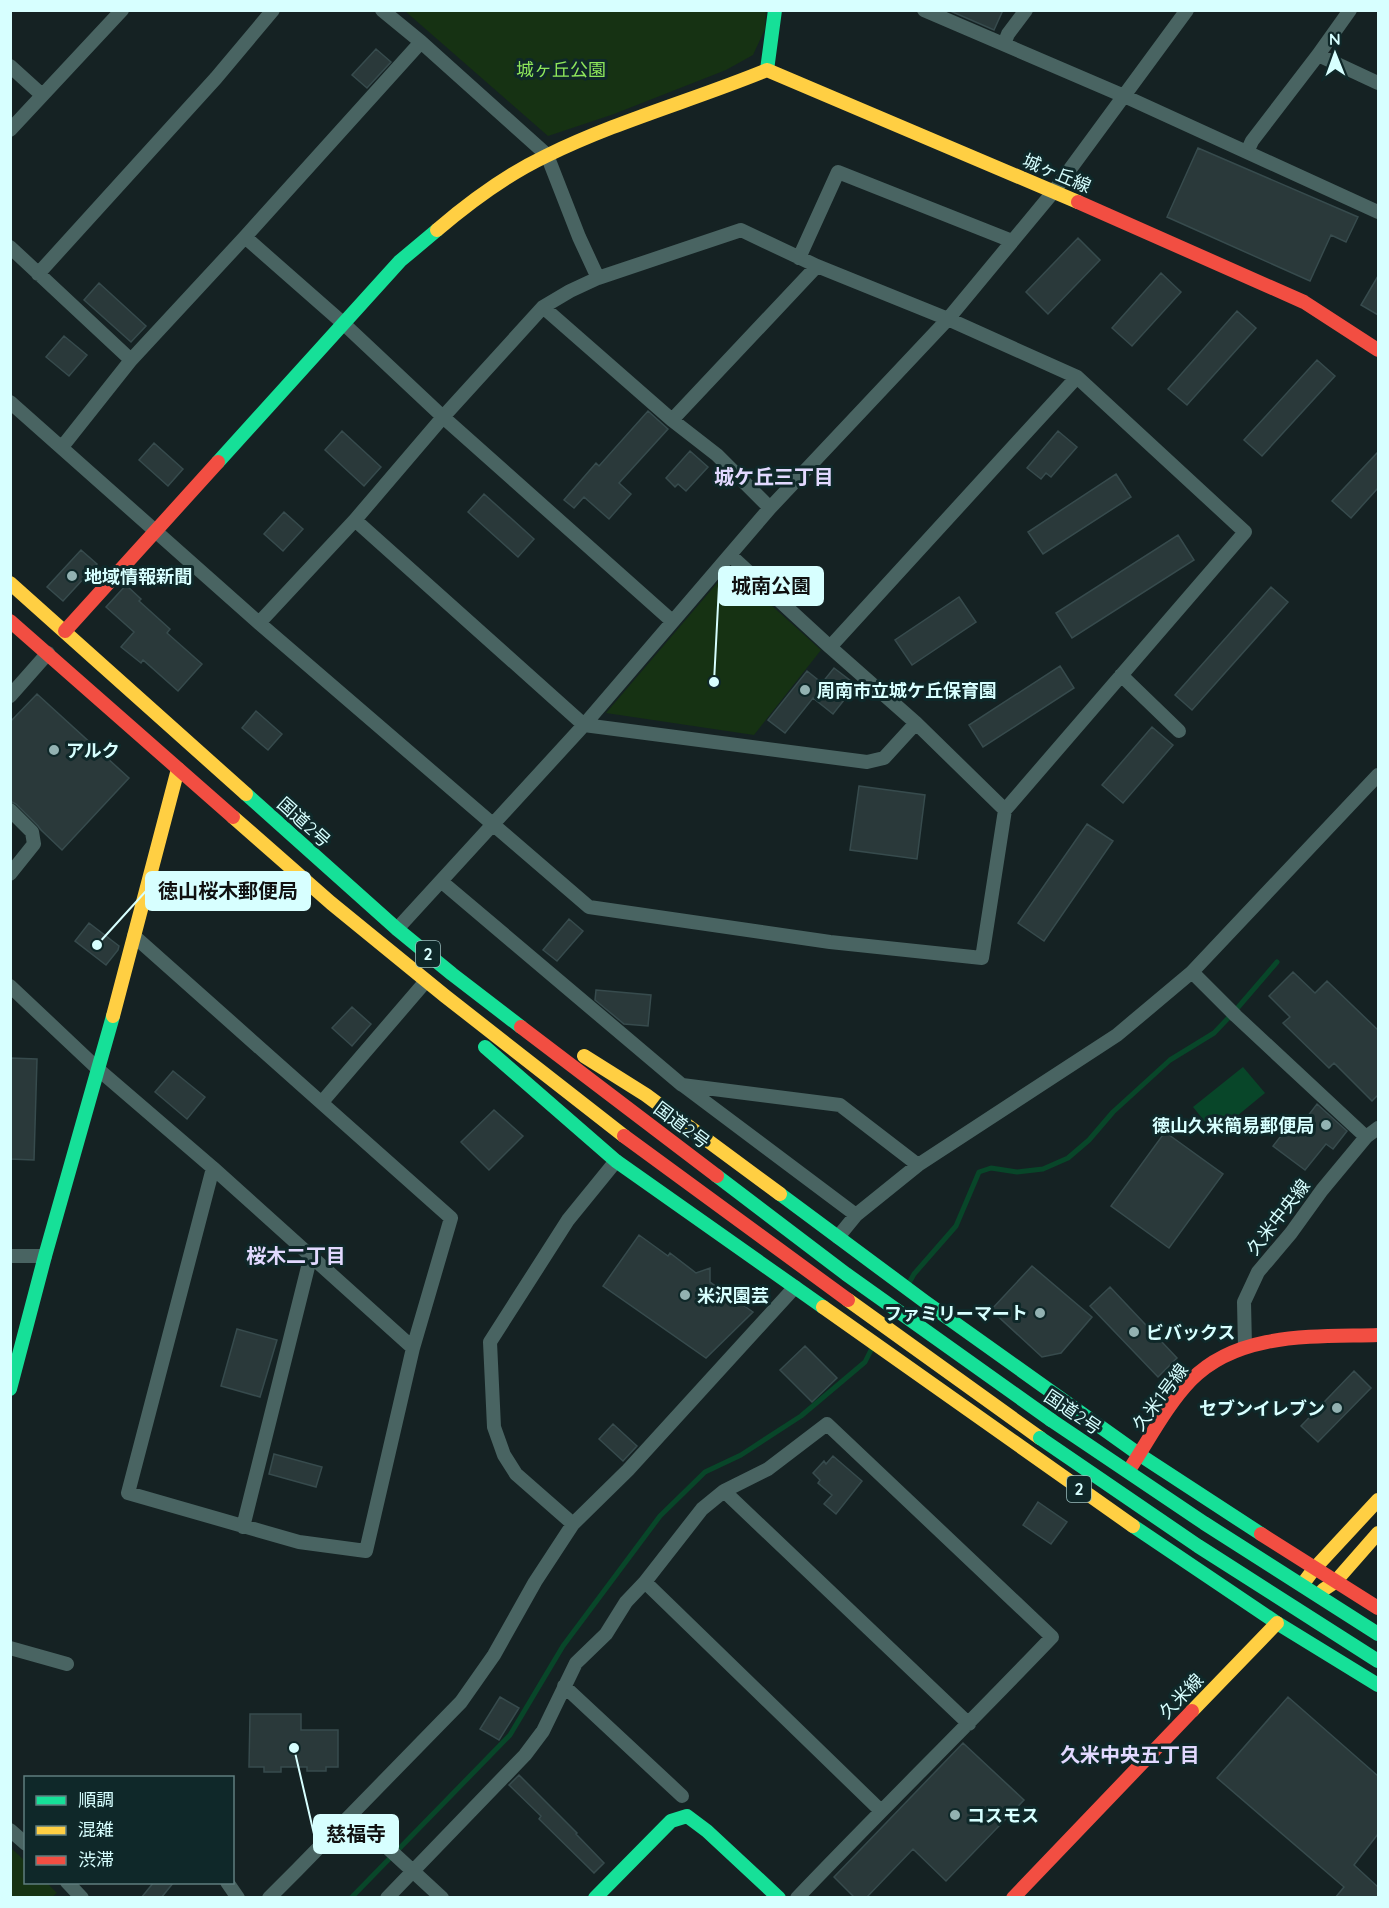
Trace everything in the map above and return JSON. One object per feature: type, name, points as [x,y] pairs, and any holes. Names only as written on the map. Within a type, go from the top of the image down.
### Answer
[{"type":"main road","points":[[66,631],[400,261],[466,205],[510,175],[547,155],[767,70],[775,10]]},
{"type":"main road","name":"城ヶ丘線","points":[[767,70],[1054,191],[1305,302],[1378,350]]},
{"type":"main road","name":"国道2号","points":[[10,583],[397,929],[452,974],[923,1330],[1204,1523],[1378,1634]]},
{"type":"main road","name":"2","points":[[10,621],[331,903],[426,981],[632,1142],[860,1310],[1040,1438],[1198,1546],[1378,1661]]},
{"type":"main road","points":[[11,1384],[45,1256],[99,1070],[178,769]]},
{"type":"main road","name":"2","points":[[452,974],[646,1095],[1008,1363],[1140,1455],[1314,1569],[1378,1608]]},
{"type":"main road","name":"2","points":[[445,996],[474,1037],[616,1161],[1104,1506],[1276,1623],[1378,1685]]},
{"type":"main road","name":"久米1号線","points":[[1104,1506],[1170,1408],[1192,1380],[1216,1359],[1245,1347],[1285,1340],[1378,1335]]},
{"type":"main road","points":[[1276,1623],[1314,1569],[1378,1500]]},
{"type":"main road","points":[[1276,1623],[1335,1582],[1378,1533]]},
{"type":"main road","name":"久米線","points":[[1013,1898],[1276,1623]]},
{"type":"main road","points":[[595,1898],[671,1821],[687,1816],[707,1831],[779,1898]]},
{"type":"street","points":[[10,130],[122,10]]},
{"type":"street","points":[[38,274],[216,78],[273,10]]},
{"type":"street","points":[[382,10],[547,155],[579,237],[598,278]]},
{"type":"street","points":[[924,10],[1124,96],[1378,212]]},
{"type":"street","points":[[1004,44],[1008,34],[1026,10]]},
{"type":"street","points":[[397,929],[584,725],[770,507],[948,319],[1054,191],[1187,10]]},
{"type":"street","points":[[1247,152],[1252,141],[1350,10]]},
{"type":"street","points":[[62,447],[132,360],[421,42]]},
{"type":"street","points":[[1318,55],[1378,83]]},
{"type":"street","points":[[10,66],[42,95]]},
{"type":"street","points":[[799,258],[838,172],[1012,241]]},
{"type":"street","points":[[10,402],[260,623],[589,907],[830,942],[982,958],[1005,810],[1245,532],[1077,377],[948,319],[817,266],[741,230],[598,278],[543,307],[443,417],[355,520],[260,623]]},
{"type":"street","points":[[245,237],[672,621]]},
{"type":"street","points":[[10,248],[132,360]]},
{"type":"street","points":[[672,420],[817,266]]},
{"type":"street","points":[[543,307],[672,420],[717,455],[770,507]]},
{"type":"street","points":[[830,647],[1077,377]]},
{"type":"street","points":[[355,520],[584,725],[867,762],[884,758],[916,723]]},
{"type":"street","points":[[730,555],[916,723],[1005,810]]},
{"type":"street","points":[[10,696],[48,653]]},
{"type":"street","points":[[1121,675],[1179,731]]},
{"type":"street","points":[[838,1237],[856,1215],[918,1165],[1117,1035],[1192,972],[1378,775]]},
{"type":"street","points":[[10,810],[32,832],[34,844],[10,874]]},
{"type":"street","points":[[442,882],[682,1085],[856,1215]]},
{"type":"street","points":[[135,936],[451,1218],[413,1348],[366,1551],[299,1542],[128,1493],[213,1168]]},
{"type":"street","points":[[1192,972],[1366,1137]]},
{"type":"street","points":[[322,1102],[426,981]]},
{"type":"street","points":[[10,986],[99,1070],[213,1168],[413,1348]]},
{"type":"street","points":[[682,1085],[840,1105],[918,1165]]},
{"type":"street","name":"久米中央線","points":[[1245,1347],[1244,1302],[1258,1272],[1366,1137],[1378,1128]]},
{"type":"street","points":[[573,1524],[516,1474],[504,1455],[494,1427],[490,1342],[568,1220],[616,1161]]},
{"type":"street","points":[[243,1527],[311,1255]]},
{"type":"street","points":[[10,1256],[45,1256]]},
{"type":"street","points":[[269,1898],[461,1702],[494,1655],[535,1582],[573,1524],[628,1470],[795,1287]]},
{"type":"street","points":[[387,1898],[525,1755],[543,1731],[576,1663],[606,1634],[626,1602],[645,1582],[702,1509],[724,1491],[768,1469],[827,1424],[1052,1637],[969,1724],[880,1810],[797,1898]]},
{"type":"street","points":[[724,1491],[969,1724]]},
{"type":"street","points":[[645,1582],[880,1810]]},
{"type":"street","points":[[10,1648],[67,1664]]},
{"type":"street","points":[[564,1686],[682,1796]]},
{"type":"street","points":[[352,1815],[442,1898]]},
{"type":"street","points":[[10,1830],[24,1842]]},
{"type":"street","points":[[228,1884],[238,1898]]},
{"type":"green space","name":"城ヶ丘公園","points":[[405,11],[766,11],[765,29],[753,55],[726,70],[614,114],[548,136]]},
{"type":"green space","points":[[730,568],[821,650],[754,735],[606,713]]},
{"type":"green space","points":[[10,1847],[24,1860],[24,1884],[48,1884],[57,1893],[52,1897],[11,1897]]},
{"type":"shaded area","points":[[1243,1067],[1265,1093],[1215,1134],[1193,1107]]},
{"type":"building","points":[[948,10],[1003,10],[994,30]]},
{"type":"building","points":[[376,49],[391,62],[367,88],[352,75]]},
{"type":"building","points":[[1198,148],[1358,217],[1346,242],[1331,235],[1310,281],[1167,217]]},
{"type":"building","points":[[1078,238],[1100,260],[1048,314],[1026,292]]},
{"type":"building","points":[[1161,273],[1181,292],[1132,346],[1112,328]]},
{"type":"building","points":[[1378,276],[1378,315],[1361,305]]},
{"type":"building","points":[[99,283],[146,326],[131,342],[84,300]]},
{"type":"building","points":[[1237,311],[1256,328],[1187,405],[1168,389]]},
{"type":"building","points":[[64,336],[87,355],[69,376],[46,357]]},
{"type":"building","points":[[1317,360],[1335,376],[1262,456],[1244,440]]},
{"type":"building","points":[[648,411],[668,429],[619,483],[631,494],[609,519],[584,497],[574,508],[564,500],[596,463],[599,466]]},
{"type":"building","points":[[342,431],[381,467],[364,486],[325,450]]},
{"type":"building","points":[[1058,431],[1077,447],[1051,477],[1046,473],[1041,479],[1027,468]]},
{"type":"building","points":[[154,443],[183,469],[168,486],[139,460]]},
{"type":"building","points":[[690,451],[708,467],[686,491],[678,484],[675,487],[666,478]]},
{"type":"building","points":[[1378,452],[1378,488],[1351,518],[1332,501]]},
{"type":"building","points":[[1116,474],[1131,497],[1043,554],[1028,532]]},
{"type":"building","points":[[484,494],[534,539],[518,557],[468,512]]},
{"type":"building","points":[[284,512],[303,529],[283,551],[264,534]]},
{"type":"building","points":[[1178,535],[1194,560],[1072,638],[1056,613]]},
{"type":"building","name":"地域情報新聞","points":[[81,550],[97,564],[63,601],[47,587]]},
{"type":"building","points":[[126,585],[141,599],[139,601],[170,629],[167,633],[202,664],[178,691],[143,660],[141,663],[121,647],[134,632],[106,607]]},
{"type":"building","points":[[1271,587],[1288,602],[1192,710],[1175,695]]},
{"type":"building","points":[[959,597],[976,622],[912,665],[895,640]]},
{"type":"building","points":[[1060,666],[1074,688],[983,747],[969,725]]},
{"type":"building","points":[[834,668],[856,685],[833,714],[813,698],[785,733],[768,720],[807,671],[822,683]]},
{"type":"building","name":"アルク","points":[[37,694],[129,778],[62,850],[16,804],[10,801],[10,722]]},
{"type":"building","points":[[256,711],[282,734],[268,750],[242,728]]},
{"type":"building","points":[[1152,727],[1173,745],[1123,803],[1102,785]]},
{"type":"building","points":[[859,786],[925,795],[917,859],[850,850]]},
{"type":"building","points":[[1087,824],[1113,841],[1044,941],[1018,923]]},
{"type":"building","points":[[569,919],[583,931],[557,961],[543,950]]},
{"type":"building","points":[[89,923],[119,946],[106,965],[75,941]]},
{"type":"building","points":[[1293,972],[1315,993],[1327,981],[1378,1030],[1378,1095],[1372,1101],[1334,1063],[1329,1068],[1283,1023],[1290,1017],[1269,996]]},
{"type":"building","points":[[596,990],[651,995],[648,1026],[624,1024],[595,1000]]},
{"type":"building","points":[[352,1007],[371,1024],[352,1046],[332,1028]]},
{"type":"building","points":[[10,1058],[37,1059],[34,1160],[10,1159]]},
{"type":"building","points":[[173,1071],[205,1097],[187,1119],[155,1092]]},
{"type":"building","points":[[1317,1104],[1347,1131],[1333,1149],[1326,1144],[1305,1170],[1273,1146],[1287,1128],[1294,1134]]},
{"type":"building","points":[[494,1110],[523,1136],[489,1170],[461,1142]]},
{"type":"building","points":[[1165,1132],[1223,1174],[1169,1248],[1111,1206]]},
{"type":"building","name":"米沢園芸","points":[[639,1235],[668,1256],[670,1253],[696,1273],[710,1268],[710,1282],[753,1312],[706,1358],[603,1286]]},
{"type":"building","points":[[1032,1266],[1092,1317],[1061,1353],[1042,1357],[991,1310]]},
{"type":"building","name":"ビバックス","points":[[1110,1287],[1177,1358],[1158,1377],[1090,1306]]},
{"type":"building","points":[[237,1329],[277,1340],[260,1397],[221,1386]]},
{"type":"building","points":[[805,1346],[837,1378],[812,1402],[780,1370]]},
{"type":"building","points":[[1354,1371],[1371,1388],[1318,1442],[1301,1426]]},
{"type":"building","points":[[613,1424],[637,1446],[623,1461],[599,1439]]},
{"type":"building","points":[[274,1454],[322,1467],[316,1487],[269,1474]]},
{"type":"building","points":[[833,1456],[862,1481],[836,1514],[824,1504],[832,1495],[818,1483],[820,1480],[813,1473],[824,1461],[826,1464]]},
{"type":"building","points":[[1038,1502],[1067,1522],[1051,1544],[1023,1525]]},
{"type":"building","points":[[500,1697],[519,1708],[499,1740],[480,1729]]},
{"type":"building","points":[[1288,1697],[1378,1776],[1378,1834],[1354,1865],[1378,1887],[1378,1898],[1335,1898],[1344,1887],[1217,1778]]},
{"type":"building","points":[[250,1714],[301,1714],[301,1730],[338,1730],[338,1767],[326,1767],[326,1771],[307,1771],[307,1767],[281,1767],[281,1772],[264,1772],[264,1767],[249,1767]]},
{"type":"building","points":[[963,1743],[1024,1800],[946,1881],[913,1849],[866,1898],[855,1898],[834,1877]]},
{"type":"building","points":[[519,1775],[604,1863],[594,1873],[539,1819],[541,1816],[509,1785]]},
{"type":"building","points":[[152,1884],[172,1884],[161,1898],[141,1898]]},
{"type":"waterway","points":[[909,1283],[914,1274],[956,1226],[979,1172],[991,1168],[1017,1172],[1043,1169],[1068,1158],[1089,1140],[1113,1112],[1170,1060],[1214,1033],[1277,962]]},
{"type":"waterway","points":[[351,1898],[510,1735],[563,1646],[660,1516],[705,1472],[741,1455],[801,1416],[865,1362],[872,1348]]},
{"type":"traffic: fast","points":[[767,70],[775,10]]},
{"type":"traffic: fast","points":[[218,462],[400,261],[437,230]]},
{"type":"traffic: fast","points":[[246,794],[397,929],[521,1027]]},
{"type":"traffic: fast","points":[[10,1389],[113,1016]]},
{"type":"traffic: fast","points":[[485,1047],[616,1161],[823,1307]]},
{"type":"traffic: fast","points":[[717,1176],[846,1274],[1051,1420]]},
{"type":"traffic: fast","points":[[780,1194],[924,1301],[1140,1455],[1261,1534]]},
{"type":"traffic: fast","points":[[1051,1420],[1204,1523],[1378,1634]]},
{"type":"traffic: fast","points":[[1040,1438],[1198,1546],[1378,1661]]},
{"type":"traffic: fast","points":[[1133,1526],[1277,1623],[1378,1685]]},
{"type":"traffic: fast","points":[[595,1898],[671,1821],[687,1816],[707,1831],[779,1898]]},
{"type":"traffic: slow","points":[[767,70],[1078,202]]},
{"type":"traffic: slow","points":[[437,230],[489,189],[546,156],[628,121],[767,70]]},
{"type":"traffic: slow","points":[[10,583],[246,794]]},
{"type":"traffic: slow","points":[[113,1016],[178,769]]},
{"type":"traffic: slow","points":[[233,817],[331,903],[445,996],[624,1136]]},
{"type":"traffic: slow","points":[[584,1056],[646,1095],[780,1194]]},
{"type":"traffic: slow","points":[[848,1300],[1040,1438]]},
{"type":"traffic: slow","points":[[823,1307],[1133,1526]]},
{"type":"traffic: slow","points":[[1305,1581],[1378,1500]]},
{"type":"traffic: slow","points":[[1323,1590],[1335,1582],[1378,1533]]},
{"type":"traffic: slow","points":[[1192,1711],[1277,1623]]},
{"type":"traffic: jam","points":[[1078,202],[1304,302],[1378,350]]},
{"type":"traffic: jam","points":[[65,631],[218,462]]},
{"type":"traffic: jam","points":[[10,621],[233,817]]},
{"type":"traffic: jam","points":[[521,1027],[717,1176]]},
{"type":"traffic: jam","points":[[624,1136],[848,1300]]},
{"type":"traffic: jam","points":[[1131,1467],[1182,1390],[1210,1364],[1232,1353],[1279,1340],[1378,1335]]},
{"type":"traffic: jam","points":[[1261,1534],[1378,1608]]},
{"type":"traffic: jam","points":[[1013,1898],[1192,1711]]},
{"type":"place","name":"地域情報新聞","points":[[72,576]]},
{"type":"place","name":"城南公園","points":[[714,682]]},
{"type":"place","name":"周南市立城ケ丘保育園","points":[[805,690]]},
{"type":"place","name":"アルク","points":[[54,750]]},
{"type":"place","name":"徳山桜木郵便局","points":[[97,945]]},
{"type":"place","name":"徳山久米簡易郵便局","points":[[1326,1125]]},
{"type":"place","name":"米沢園芸","points":[[685,1295]]},
{"type":"place","name":"ファミリーマート","points":[[1040,1313]]},
{"type":"place","name":"ビバックス","points":[[1134,1332]]},
{"type":"place","name":"セブンイレブン","points":[[1337,1408]]},
{"type":"place","name":"慈福寺","points":[[294,1748]]},
{"type":"place","name":"コスモス","points":[[955,1815]]},
{"type":"district","name":"城ケ丘三丁目","points":[[774,476]]},
{"type":"district","name":"桜木二丁目","points":[[296,1255]]},
{"type":"district","name":"久米中央五丁目","points":[[1130,1754]]}]
